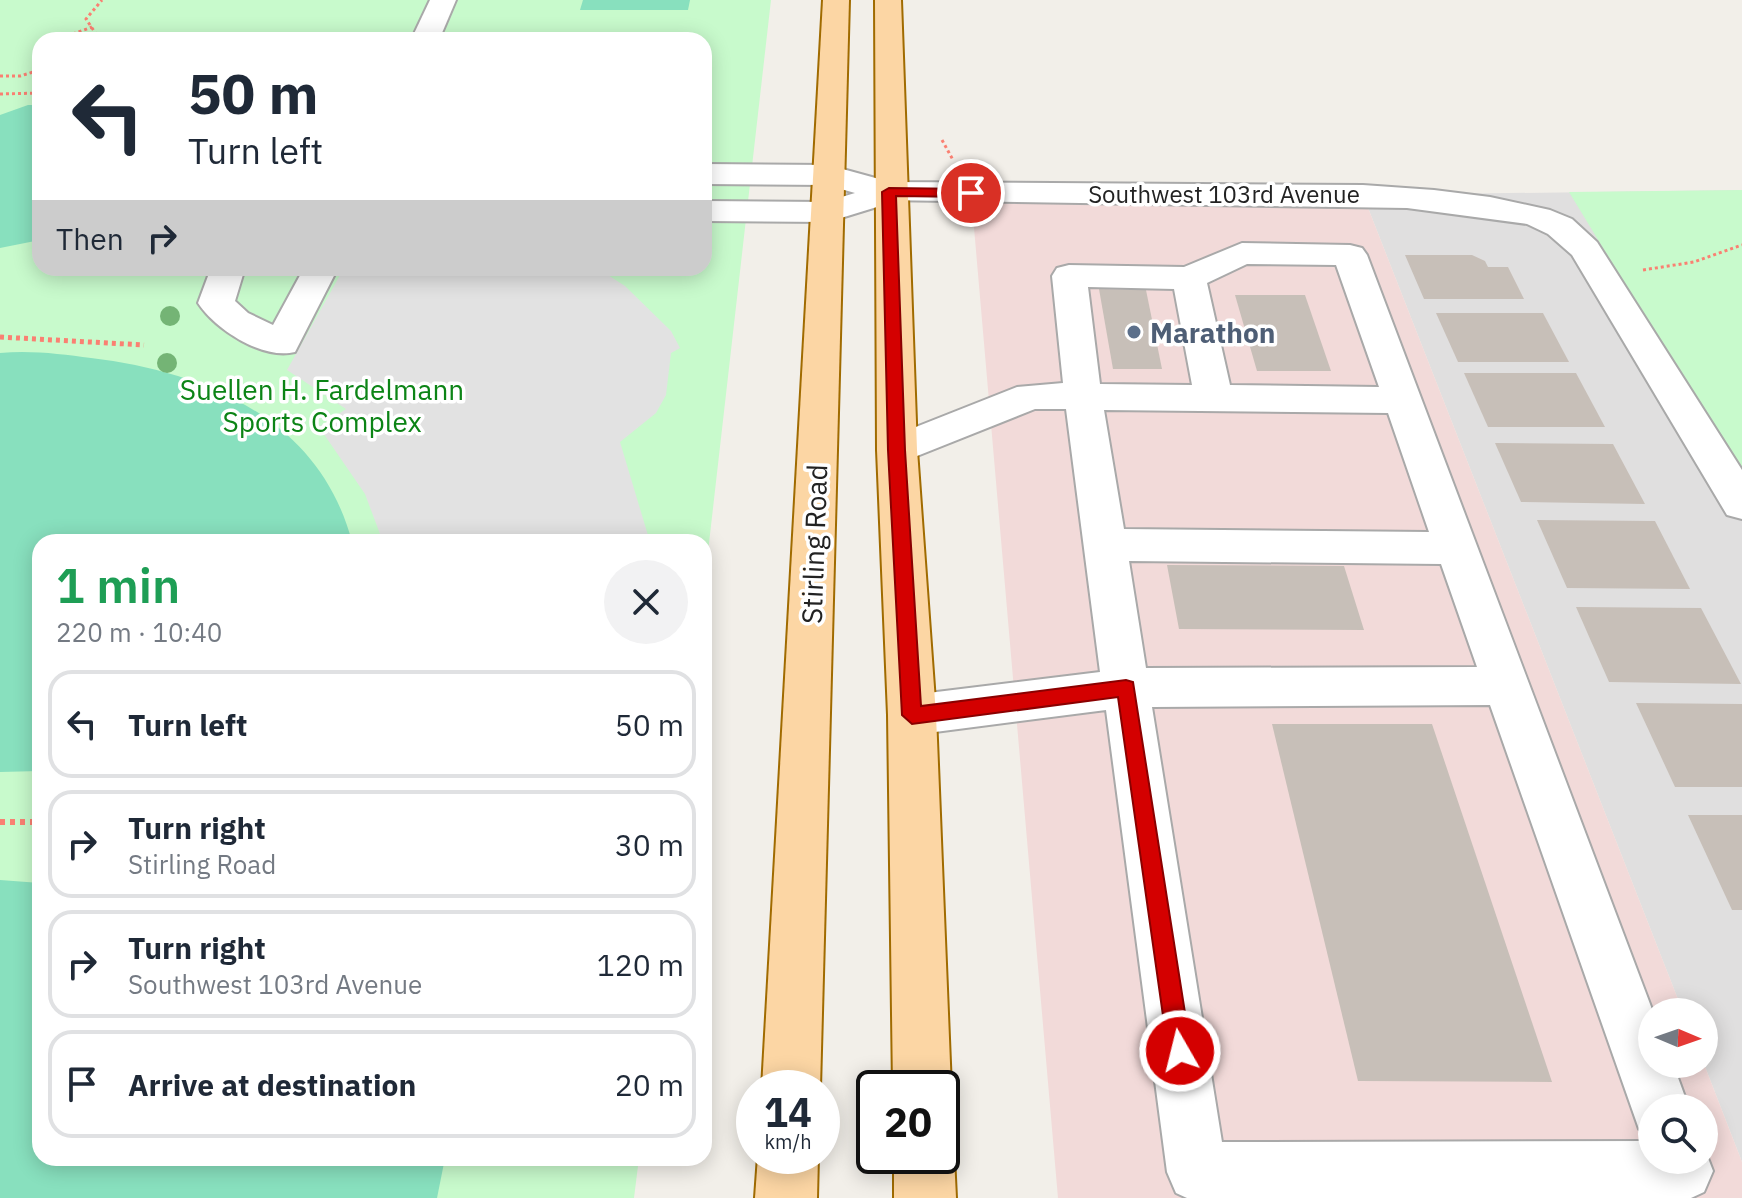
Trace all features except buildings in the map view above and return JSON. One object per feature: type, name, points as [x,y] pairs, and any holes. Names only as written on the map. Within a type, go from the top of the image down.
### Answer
[{"type":"main road","name":"Stirling Road","points":[[792,1070],[836,0]]},
{"type":"main road","points":[[888,0],[889,192],[897,450],[912,715],[922,1070]]},
{"type":"main road","points":[[786,1198],[787,1174]]},
{"type":"main road","points":[[924,1174],[925,1198]]},
{"type":"street","points":[[429,32],[443,0]]},
{"type":"street","points":[[712,175],[828,193]]},
{"type":"street","points":[[712,210],[828,193]]},
{"type":"street","name":"Southwest 103rd Avenue","points":[[828,193],[1225,194],[1426,199],[1512,213],[1556,224],[1585,249],[1742,504]]},
{"type":"street","points":[[1225,194],[1242,253]]},
{"type":"street","points":[[1638,1171],[1197,1172],[1083,396],[1069,276],[1189,278],[1242,253],[1350,255],[1655,1094]]},
{"type":"street","points":[[225,276],[216,303],[235,321],[282,343],[317,276]]},
{"type":"street","points":[[1189,278],[1214,398]]},
{"type":"street","points":[[897,450],[1031,396],[1403,400]]},
{"type":"street","points":[[1105,545],[1458,548]]},
{"type":"street","points":[[912,715],[1126,688],[1509,686]]},
{"type":"path","points":[[95,32],[86,19],[102,0]]},
{"type":"path","points":[[78,32],[92,27]]},
{"type":"path","points":[[0,76],[32,72]]},
{"type":"path","points":[[0,94],[32,93]]},
{"type":"path","points":[[942,140],[954,162]]},
{"type":"path","points":[[1638,270],[1676,269],[1742,245]]},
{"type":"path","points":[[0,337],[144,345]]},
{"type":"path","points":[[0,822],[32,822]]},
{"type":"shaded area","points":[[1742,190],[1742,1162],[1709,1078],[1718,1078],[1718,998],[1678,998],[1363,195]]},
{"type":"shaded area","points":[[971,193],[1363,195],[1678,998],[1638,998],[1638,1078],[1709,1078],[1716,1094],[1638,1094],[1638,1174],[1718,1174],[1718,1100],[1742,1162],[1742,1198],[1058,1198]]},
{"type":"shaded area","points":[[340,276],[609,276],[625,286],[671,331],[680,348],[671,353],[666,395],[656,413],[620,442],[648,534],[380,534],[365,494],[319,427],[346,409],[287,370]]},
{"type":"green space","name":"Suellen H. Fardelmann Sports Complex","points":[[0,0],[771,0],[710,534],[32,534],[32,1166],[638,1166],[634,1198],[0,1198]]},
{"type":"green space","points":[[583,0],[690,0],[688,10],[580,10]]},
{"type":"green space","points":[[32,105],[32,242],[0,248],[0,115]]},
{"type":"green space","points":[[1742,190],[1742,477],[1569,192]]},
{"type":"green space","points":[[0,353],[91,358],[176,376],[216,390],[253,410],[286,434],[314,464],[336,500],[349,534],[32,534],[32,771],[0,772]]},
{"type":"green space","points":[[0,880],[32,882],[32,1166],[443,1166],[437,1198],[0,1198]]},
{"type":"place","name":"Marathon","points":[[1134,332]]},
{"type":"route","points":[[971,193],[889,192],[897,450],[912,715],[1126,688],[1180,1051]]}]
